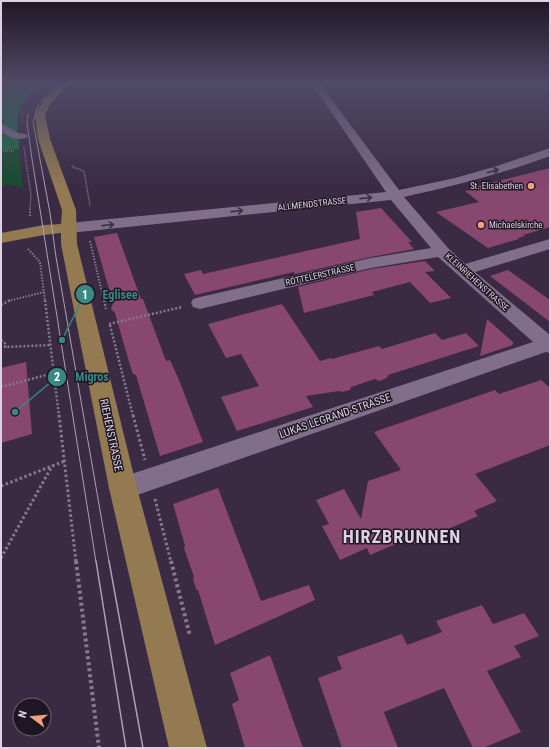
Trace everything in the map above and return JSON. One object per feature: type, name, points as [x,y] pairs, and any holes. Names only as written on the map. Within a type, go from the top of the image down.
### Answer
[{"type":"main road","name":"RIEHENSTRASSE","points":[[41,119],[44,139],[69,219],[69,244],[123,488],[188,748]]},
{"type":"main road","points":[[1,238],[44,230],[69,219]]},
{"type":"street","name":"KLEINRIEHENSTRASSE","points":[[341,119],[395,195],[442,251],[549,345]]},
{"type":"street","points":[[1,126],[15,136],[22,136]]},
{"type":"street","name":"ALLMENDSTRASSE","points":[[69,219],[395,195],[457,182],[502,169],[550,152]]},
{"type":"street","points":[[462,270],[550,244]]},
{"type":"street","name":"RÖTTELERSTRASSE","points":[[200,303],[370,263],[442,251]]},
{"type":"street","name":"LUKAS LEGRAND-STRASSE","points":[[123,488],[549,345]]},
{"type":"path","points":[[22,136],[31,195],[30,216],[69,219]]},
{"type":"path","points":[[70,160],[73,167],[84,171],[90,206],[94,210]]},
{"type":"path","points":[[32,254],[40,262],[99,748]]},
{"type":"path","points":[[1,305],[10,299],[44,292]]},
{"type":"path","points":[[110,324],[200,303]]},
{"type":"path","points":[[1,340],[6,344],[5,347],[15,345],[39,347],[51,345]]},
{"type":"path","points":[[1,387],[54,373]]},
{"type":"path","points":[[1,486],[65,461]]},
{"type":"path","points":[[1,558],[52,466]]},
{"type":"green space","points":[[3,119],[18,119],[18,135],[5,127]]},
{"type":"green space","points":[[1,130],[19,139],[19,149],[1,151]]},
{"type":"green space","points":[[19,151],[23,188],[6,184],[1,187],[1,152]]},
{"type":"building","points":[[550,168],[550,227],[523,235],[525,236],[518,238],[519,239],[488,248],[436,212],[479,202],[465,191],[477,189],[474,187]]},
{"type":"building","points":[[381,208],[412,242],[408,242],[414,249],[295,274],[294,272],[195,295],[184,274],[201,270],[203,274],[360,239],[356,212]]},
{"type":"building","points":[[117,233],[166,361],[170,360],[203,442],[160,456],[136,375],[133,374],[115,313],[111,309],[113,303],[94,237]]},
{"type":"building","points":[[425,261],[435,271],[425,272],[451,298],[430,303],[410,282],[372,292],[374,295],[304,313],[298,287],[371,269]]},
{"type":"building","points":[[508,270],[550,300],[550,322],[490,276]]},
{"type":"building","points":[[282,304],[320,361],[379,346],[382,349],[435,333],[442,340],[466,333],[479,346],[388,375],[387,378],[379,381],[375,379],[351,387],[350,390],[306,396],[313,407],[237,431],[221,397],[259,386],[241,354],[226,358],[208,324]]},
{"type":"building","points":[[487,319],[514,343],[512,344],[513,345],[480,356]]},
{"type":"building","points":[[26,362],[32,434],[1,443],[1,368]]},
{"type":"building","points":[[541,380],[550,388],[550,445],[475,474],[497,501],[474,511],[478,516],[414,544],[410,538],[370,555],[367,548],[340,560],[322,526],[329,524],[316,500],[344,489],[361,519],[368,481],[401,470],[374,432],[495,390],[499,394]]},
{"type":"building","points":[[218,488],[261,601],[309,585],[315,600],[215,645],[198,590],[196,589],[193,579],[194,577],[184,548],[185,546],[173,504]]},
{"type":"building","points":[[482,605],[493,624],[524,613],[539,636],[514,646],[521,657],[487,671],[521,732],[483,748],[473,748],[444,688],[384,712],[398,748],[342,748],[318,678],[342,669],[337,657],[402,634],[407,645],[442,632],[436,621]]},
{"type":"building","points":[[270,655],[303,748],[245,748],[232,704],[239,700],[230,673]]},
{"type":"tram line","points":[[27,119],[32,159],[96,562]]},
{"type":"tram line","points":[[34,119],[33,122],[50,213],[56,257],[109,562]]},
{"type":"tram line","points":[[96,561],[126,748]]},
{"type":"tram line","points":[[109,561],[143,748]]},
{"type":"place","name":"St. Elisabethen","points":[[531,186]]},
{"type":"place","name":"Michaelskirche","points":[[481,225]]},
{"type":"place","name":"Eglisee","points":[[62,340]]},
{"type":"place","name":"Migros","points":[[15,412]]},
{"type":"district","name":"HIRZBRUNNEN","points":[[402,536]]}]
